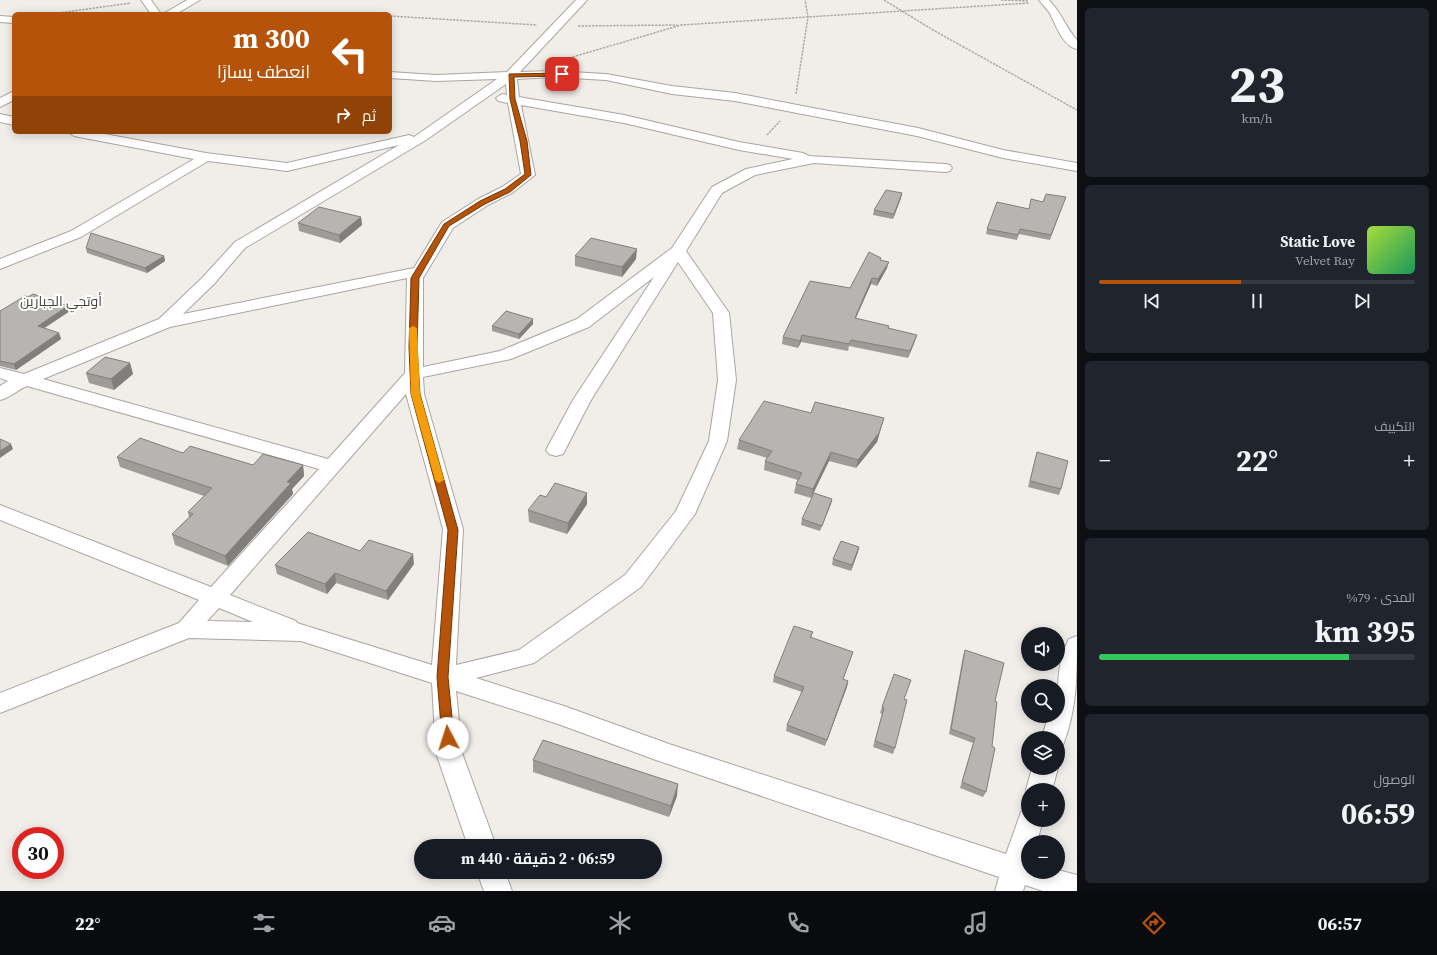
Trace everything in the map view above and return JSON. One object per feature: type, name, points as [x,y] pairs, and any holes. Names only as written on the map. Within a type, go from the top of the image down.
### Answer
[{"type":"street","points":[[145,0],[154,12]]},
{"type":"street","points":[[172,12],[195,0]]},
{"type":"street","points":[[165,323],[208,281],[240,245],[424,135],[511,75],[582,0]]},
{"type":"street","points":[[1045,1],[1053,10],[1064,32],[1077,46]]},
{"type":"street","points":[[0,19],[12,20]]},
{"type":"street","points":[[392,75],[436,78],[559,74],[594,76],[672,90],[735,97],[918,132],[1003,154],[1077,167]]},
{"type":"street","points":[[479,839],[449,754],[443,677],[453,530],[415,394],[413,347],[415,278],[447,225],[483,202],[507,190],[528,175],[524,141],[513,99],[511,75]]},
{"type":"street","points":[[484,94],[624,119],[739,146],[814,159],[945,168]]},
{"type":"street","points":[[0,103],[12,96]]},
{"type":"street","points":[[0,118],[12,121]]},
{"type":"street","points":[[85,134],[206,157],[287,167],[424,135]]},
{"type":"street","points":[[0,264],[76,234],[206,157]]},
{"type":"street","points":[[556,450],[582,400],[717,190],[750,172],[814,159]]},
{"type":"street","points":[[186,629],[216,598],[414,374],[505,355],[583,324],[678,251]]},
{"type":"street","points":[[443,677],[526,657],[633,581],[685,514],[718,441],[727,380],[720,313],[678,251]]},
{"type":"street","points":[[0,395],[11,386],[165,323],[420,271]]},
{"type":"street","points":[[0,373],[332,466]]},
{"type":"street","points":[[0,512],[301,632],[564,716],[1008,884],[1077,888]]},
{"type":"street","points":[[0,703],[186,629],[301,632]]},
{"type":"street","points":[[1056,731],[1069,688],[1077,645]]},
{"type":"street","points":[[1008,884],[1028,827]]},
{"type":"street","points":[[494,879],[498,891]]},
{"type":"path","points":[[64,12],[145,0]]},
{"type":"path","points":[[884,0],[1077,110]]},
{"type":"path","points":[[1001,0],[1045,1]]},
{"type":"path","points":[[392,16],[557,26],[681,25],[1045,1]]},
{"type":"path","points":[[563,60],[681,25]]},
{"type":"building","points":[[886,190],[902,193],[894,214],[874,210]]},
{"type":"building","points":[[1046,194],[1066,197],[1051,235],[1020,229],[1018,235],[987,229],[997,202],[1029,209],[1031,199],[1043,202]]},
{"type":"building","points":[[319,207],[361,217],[339,235],[298,223]]},
{"type":"building","points":[[91,233],[164,256],[145,268],[86,248]]},
{"type":"building","points":[[591,238],[637,249],[622,267],[575,256]]},
{"type":"building","points":[[869,252],[881,258],[880,260],[889,262],[878,279],[872,278],[855,318],[889,326],[888,328],[917,335],[910,351],[851,340],[849,344],[802,335],[800,341],[783,337],[810,281],[850,288]]},
{"type":"building","points":[[33,294],[68,306],[38,326],[59,333],[14,364],[0,361],[0,311],[25,296],[28,297]]},
{"type":"building","points":[[506,311],[533,319],[519,334],[492,326]]},
{"type":"building","points":[[105,357],[130,363],[111,379],[86,373]]},
{"type":"building","points":[[764,401],[811,413],[815,402],[884,418],[879,433],[858,460],[831,452],[813,489],[796,484],[802,473],[765,461],[772,451],[739,440]]},
{"type":"building","points":[[140,438],[183,453],[190,446],[253,465],[263,454],[303,465],[287,482],[291,483],[225,556],[172,534],[193,514],[188,512],[212,488],[117,457]]},
{"type":"building","points":[[0,439],[11,444],[0,451]]},
{"type":"building","points":[[1037,452],[1068,461],[1061,489],[1030,481]]},
{"type":"building","points":[[555,483],[587,493],[568,523],[528,510],[540,495],[546,497]]},
{"type":"building","points":[[814,493],[832,499],[822,526],[802,519]]},
{"type":"building","points":[[308,532],[360,551],[369,540],[413,554],[386,591],[335,573],[325,584],[275,565]]},
{"type":"building","points":[[841,541],[859,547],[852,565],[833,559]]},
{"type":"building","points":[[794,626],[813,632],[810,637],[853,652],[843,679],[848,681],[827,740],[787,725],[804,687],[774,676]]},
{"type":"building","points":[[965,650],[1004,663],[995,701],[997,702],[992,746],[995,748],[986,792],[962,782],[975,738],[951,729]]},
{"type":"building","points":[[894,674],[911,680],[904,699],[907,700],[895,748],[875,741],[884,708],[882,707]]},
{"type":"building","points":[[543,740],[678,784],[671,806],[533,760]]},
{"type":"slow traffic","points":[[413,328],[415,394],[439,480]]},
{"type":"district","name":"أوتجي الجبارين","points":[[61,301]]},
{"type":"route","points":[[448,738],[443,677],[453,530],[415,394],[413,347],[415,278],[447,225],[483,202],[507,190],[528,175],[524,141],[513,99],[511,75],[562,74]]}]
